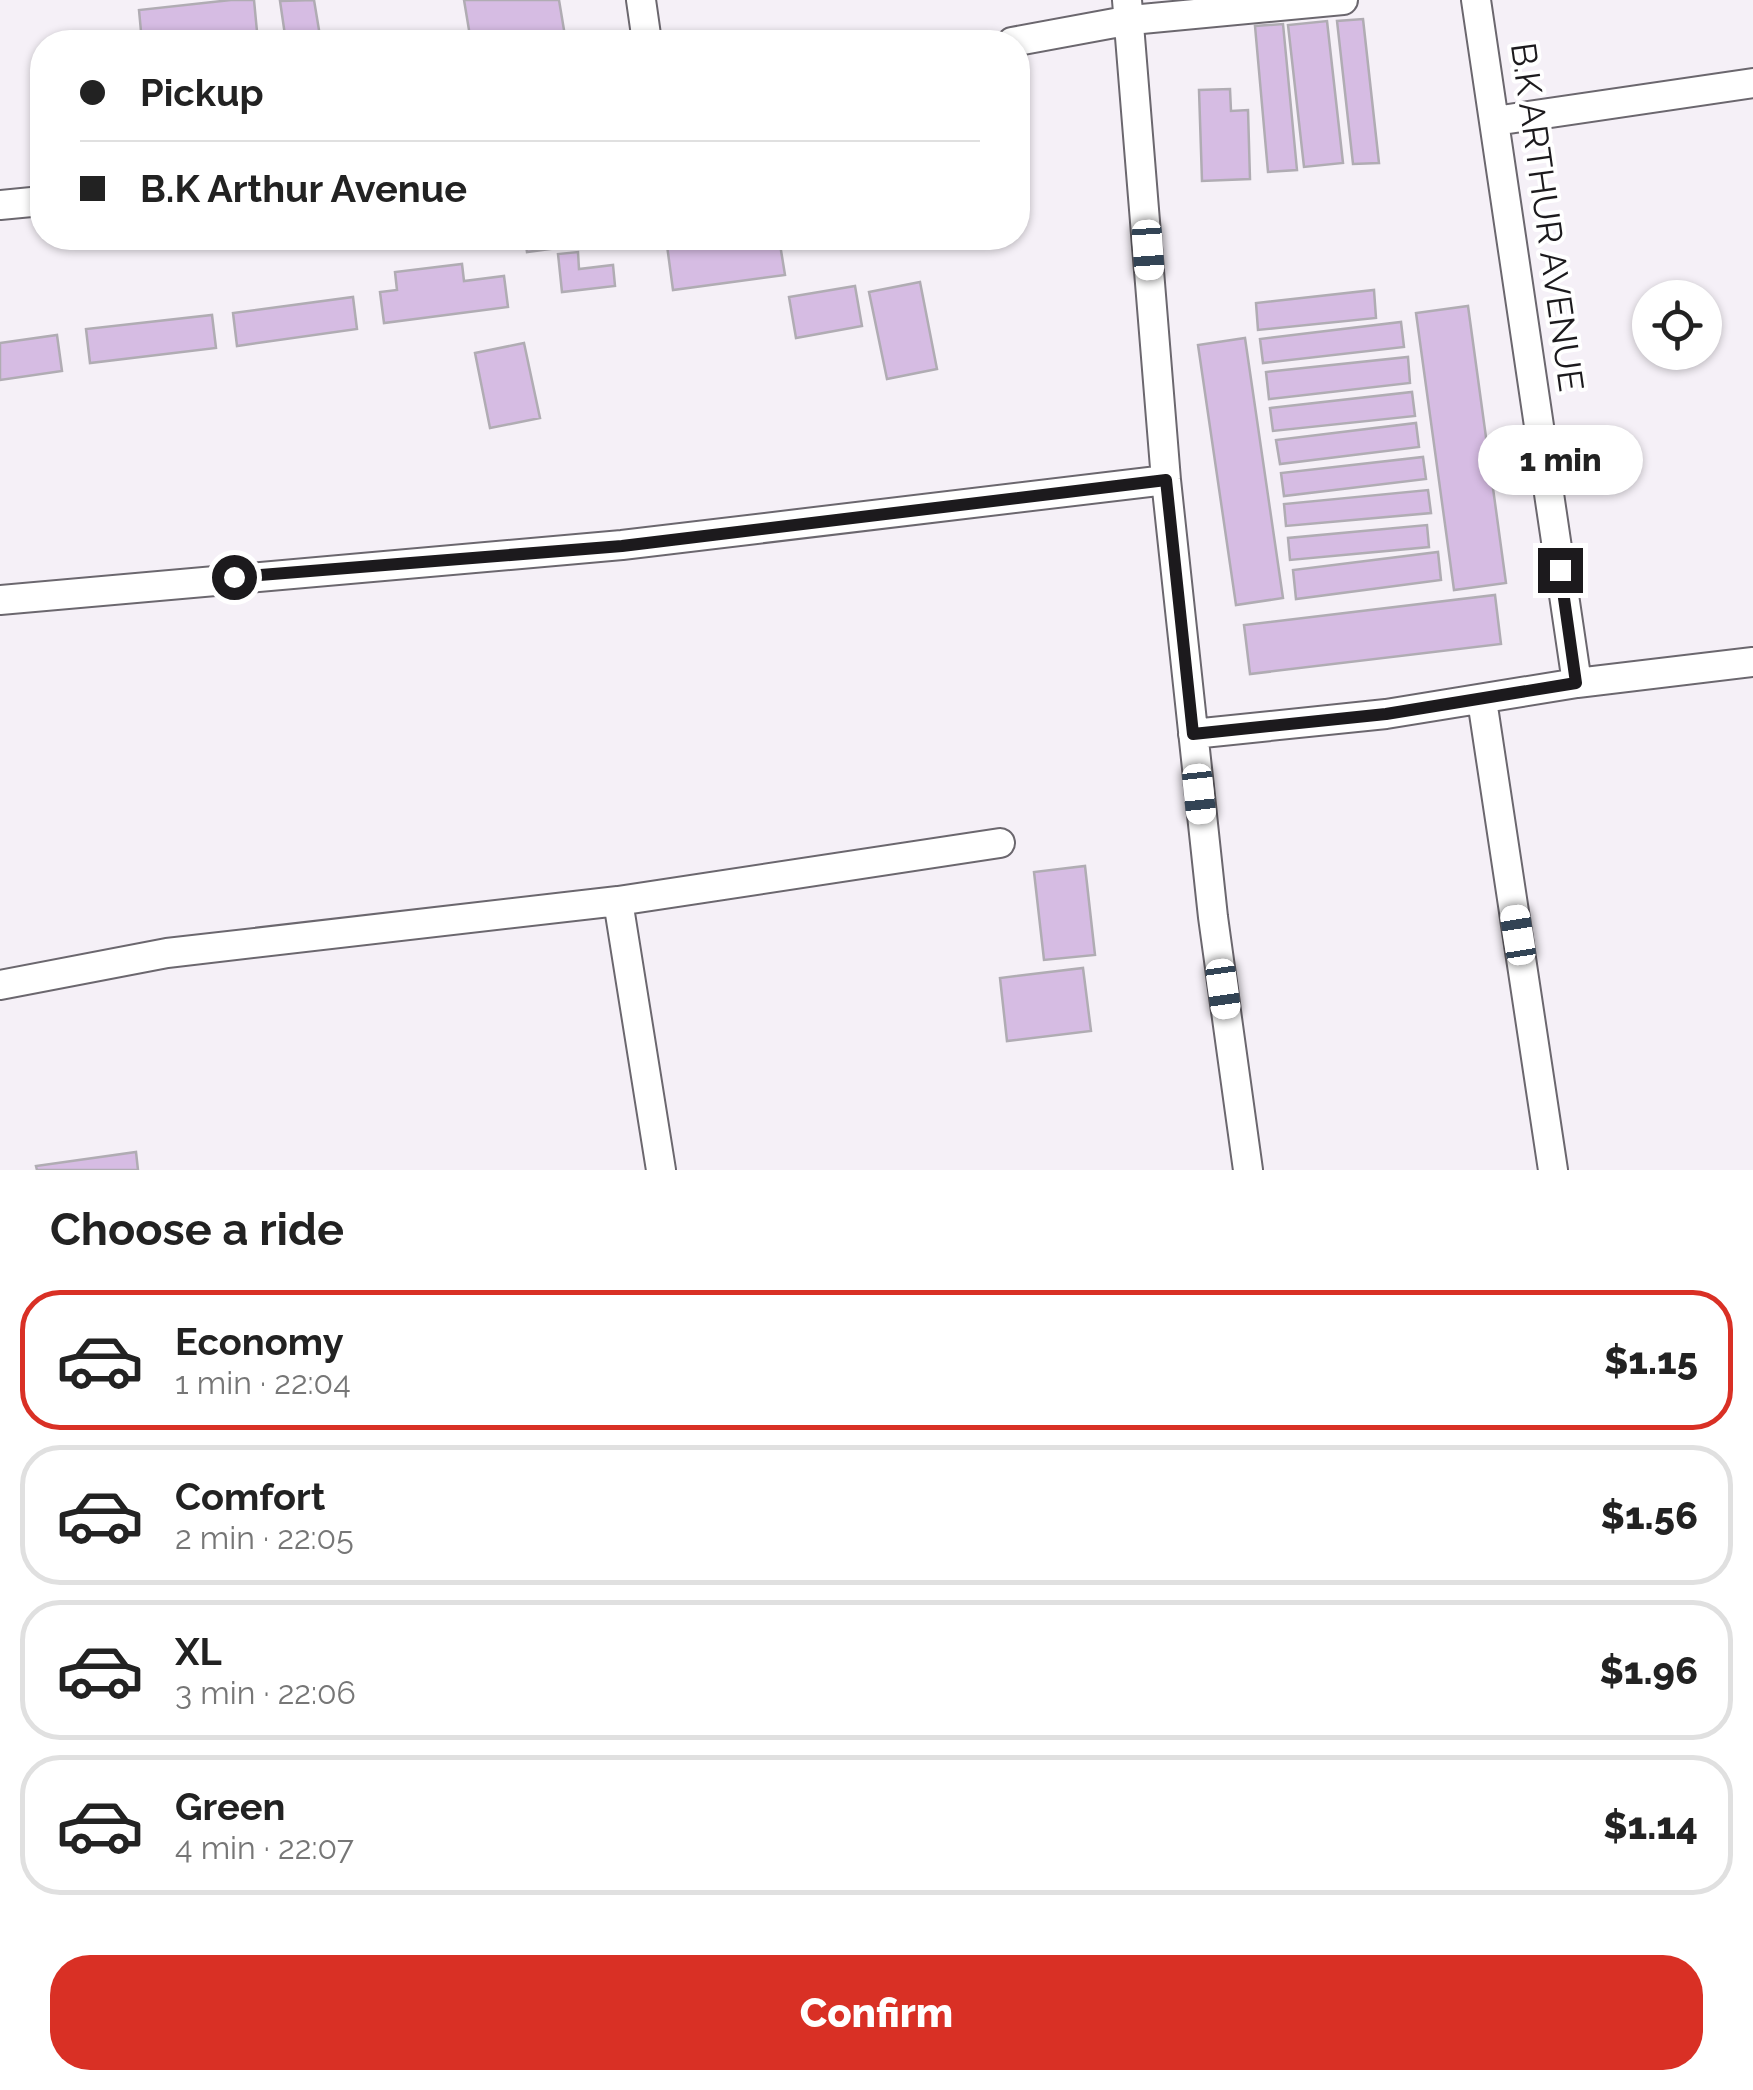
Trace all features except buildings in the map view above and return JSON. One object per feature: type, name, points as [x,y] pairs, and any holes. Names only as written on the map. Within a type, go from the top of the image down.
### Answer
[{"type":"street","points":[[640,0],[644,30]]},
{"type":"street","points":[[1030,37],[1129,10],[1342,0]]},
{"type":"street","name":"B.K ARTHUR AVENUE","points":[[1476,0],[1576,683]]},
{"type":"street","points":[[1129,10],[1166,480],[1193,734],[1248,1170]]},
{"type":"street","points":[[1495,122],[1753,83]]},
{"type":"street","points":[[0,205],[30,202]]},
{"type":"street","points":[[0,600],[622,546],[1166,480]]},
{"type":"street","points":[[1193,734],[1482,700],[1576,683],[1753,662]]},
{"type":"street","points":[[1482,700],[1553,1170]]},
{"type":"street","points":[[0,985],[167,953],[618,900],[1000,843]]},
{"type":"street","points":[[618,900],[661,1170]]},
{"type":"route","points":[[234,577],[622,546],[1166,480],[1193,734],[1386,714],[1576,683],[1560,570]]}]
